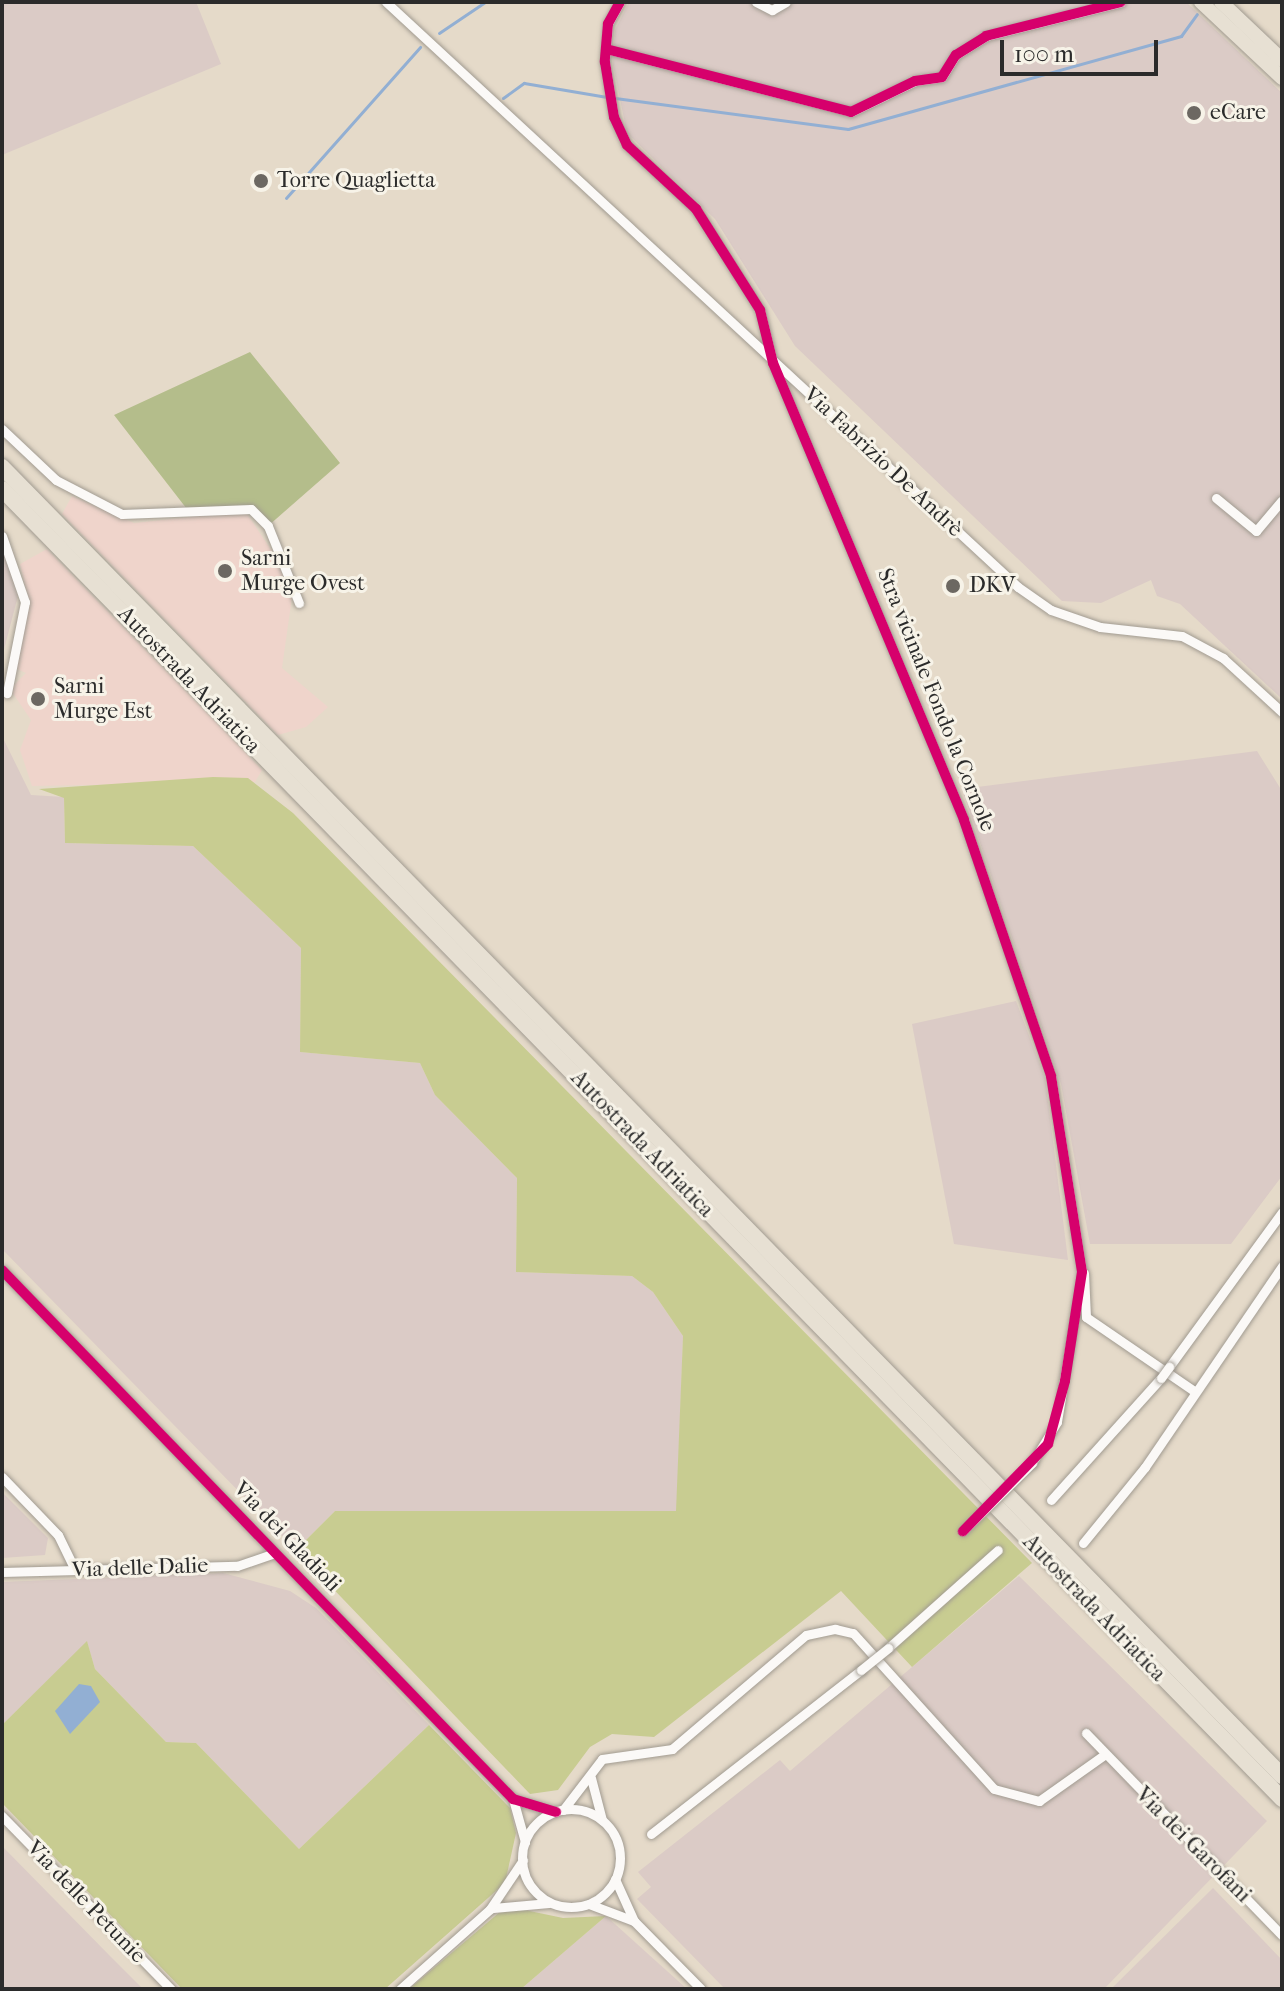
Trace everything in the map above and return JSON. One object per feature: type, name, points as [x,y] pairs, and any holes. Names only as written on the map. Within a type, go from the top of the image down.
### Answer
[{"type":"highway","name":"Autostrada Adriatica","points":[[2,467],[1282,1776]]},
{"type":"highway","name":"Autostrada Adriatica","points":[[2,489],[1282,1799]]},
{"type":"main road","points":[[1201,2],[1282,78]]},
{"type":"main road","points":[[1221,2],[1282,60]]},
{"type":"street","name":"Via Fabrizio De Andrè","points":[[386,2],[773,363],[1051,610],[1100,627],[1182,636],[1223,658],[1282,712]]},
{"type":"street","name":"Stra vicinale Fondo la Cornole","points":[[620,2],[606,49],[611,98],[627,145],[696,209],[730,257],[760,310],[773,363],[964,820],[1051,1076],[1082,1272],[1057,1422],[1032,1463],[963,1531]]},
{"type":"street","points":[[756,2],[772,10],[786,2]]},
{"type":"street","points":[[606,49],[851,112],[915,81],[942,77],[956,55],[986,36],[1121,2]]},
{"type":"street","points":[[2,429],[56,480],[122,514],[251,509],[268,526],[299,603]]},
{"type":"street","points":[[1216,498],[1256,531],[1282,500]]},
{"type":"street","points":[[2,536],[25,602],[7,693]]},
{"type":"street","points":[[1051,1500],[1161,1378],[1282,1212]]},
{"type":"street","points":[[1083,1543],[1282,1266]]},
{"type":"street","name":"Via dei Gladioli","points":[[2,1270],[513,1799],[525,1842],[523,1860]]},
{"type":"street","points":[[1082,1272],[1086,1317],[1194,1391]]},
{"type":"street","points":[[2,1477],[58,1535],[75,1570]]},
{"type":"street","points":[[651,1834],[888,1648],[998,1550]]},
{"type":"street","name":"Via delle Dalie","points":[[2,1572],[237,1566],[275,1553]]},
{"type":"street","points":[[525,1842],[591,1778],[602,1759],[619,1751],[672,1749],[806,1635],[835,1629],[866,1647],[994,1789],[1019,1800],[1039,1801],[1104,1755]]},
{"type":"street","name":"Via dei Garofani","points":[[1086,1733],[1104,1755],[1282,1935]]},
{"type":"street","points":[[591,1778],[602,1820],[618,1842],[615,1879],[634,1921],[701,1989]]},
{"type":"street","name":"Via dei Gladioli","points":[[513,1799],[602,1820]]},
{"type":"street","name":"Via delle Petunie","points":[[2,1816],[171,1989]]},
{"type":"street","points":[[523,1860],[529,1883],[551,1903]]},
{"type":"street","points":[[400,1989],[490,1909],[523,1860]]},
{"type":"street","points":[[589,1904],[615,1879]]},
{"type":"street","points":[[490,1909],[551,1903],[589,1904],[634,1921]]},
{"type":"shaded area","points":[[2,2],[196,2],[221,64],[2,155]]},
{"type":"shaded area","points":[[629,2],[1186,2],[1282,93],[1282,699],[1180,604],[1157,596],[1151,580],[1101,603],[1062,601],[795,346],[715,219],[627,133],[613,65],[615,30]]},
{"type":"shaded area","points":[[72,496],[134,523],[245,511],[280,563],[292,597],[282,668],[328,707],[306,727],[278,735],[62,514]]},
{"type":"shaded area","points":[[2,547],[18,596],[2,657]]},
{"type":"shaded area","points":[[47,549],[262,770],[255,782],[32,786],[20,750],[31,720],[10,689],[26,673],[17,669],[29,602],[20,564]]},
{"type":"shaded area","points":[[2,736],[31,795],[64,797],[65,843],[193,846],[301,948],[300,1052],[420,1063],[435,1095],[517,1178],[516,1272],[632,1276],[653,1292],[683,1336],[677,1512],[335,1511],[296,1550],[2,1249]]},
{"type":"shaded area","points":[[1257,751],[1282,791],[1282,1176],[1231,1244],[1090,1244],[1061,1084],[962,789]]},
{"type":"shaded area","points":[[1016,1001],[1045,1078],[1068,1260],[954,1244],[912,1024]]},
{"type":"shaded area","points":[[2,1492],[48,1538],[45,1555],[2,1558]]},
{"type":"shaded area","points":[[223,1573],[290,1591],[316,1608],[429,1725],[299,1849],[196,1743],[166,1742],[95,1669],[87,1642],[2,1725],[2,1582]]},
{"type":"shaded area","points":[[1019,1576],[1267,1821],[1104,1989],[725,1989],[637,1899],[651,1887],[638,1872],[780,1760],[790,1771]]},
{"type":"shaded area","points":[[2,1846],[111,1957],[143,1989],[2,1989]]},
{"type":"shaded area","points":[[1213,1888],[1282,1960],[1282,1989],[1111,1989]]},
{"type":"shaded area","points":[[606,1916],[687,1989],[521,1989]]},
{"type":"green space","points":[[250,352],[340,463],[268,526],[251,509],[190,513],[114,415]]},
{"type":"green space","points":[[213,777],[248,778],[293,813],[1032,1563],[912,1667],[841,1591],[654,1737],[612,1734],[590,1747],[558,1790],[530,1794],[296,1550],[335,1511],[676,1511],[683,1336],[653,1292],[632,1276],[516,1272],[517,1178],[435,1095],[420,1063],[300,1052],[301,948],[193,846],[65,843],[64,798],[39,789]]},
{"type":"green space","points":[[87,1641],[95,1669],[166,1742],[196,1743],[299,1849],[429,1725],[510,1808],[516,1833],[505,1883],[385,1989],[182,1989],[2,1803],[2,1725]]},
{"type":"green space","points":[[520,1909],[563,1918],[606,1916],[521,1989],[409,1989],[501,1911]]},
{"type":"water","points":[[79,1684],[91,1686],[100,1702],[70,1734],[55,1711]]},
{"type":"waterway","points":[[439,33],[485,2]]},
{"type":"waterway","points":[[615,98],[848,129],[1181,36],[1197,14]]},
{"type":"waterway","points":[[286,198],[420,47]]},
{"type":"waterway","points":[[503,98],[524,83],[607,97]]},
{"type":"cycle path","points":[[620,2],[608,24],[605,62],[614,117],[627,145],[696,209],[760,310],[773,363],[964,820],[1051,1076],[1082,1272],[1065,1381],[1048,1444],[963,1531]]},
{"type":"cycle path","points":[[606,49],[851,112],[915,81],[942,77],[956,55],[986,36],[1121,2]]},
{"type":"cycle path","points":[[2,1270],[513,1799],[556,1812]]},
{"type":"place","name":"eCare","points":[[1194,113]]},
{"type":"place","name":"Torre Quaglietta","points":[[261,181]]},
{"type":"place","name":"Sarni Murge Ovest","points":[[225,571]]},
{"type":"place","name":"DKV","points":[[953,586]]},
{"type":"place","name":"Sarni Murge Est","points":[[38,699]]}]
